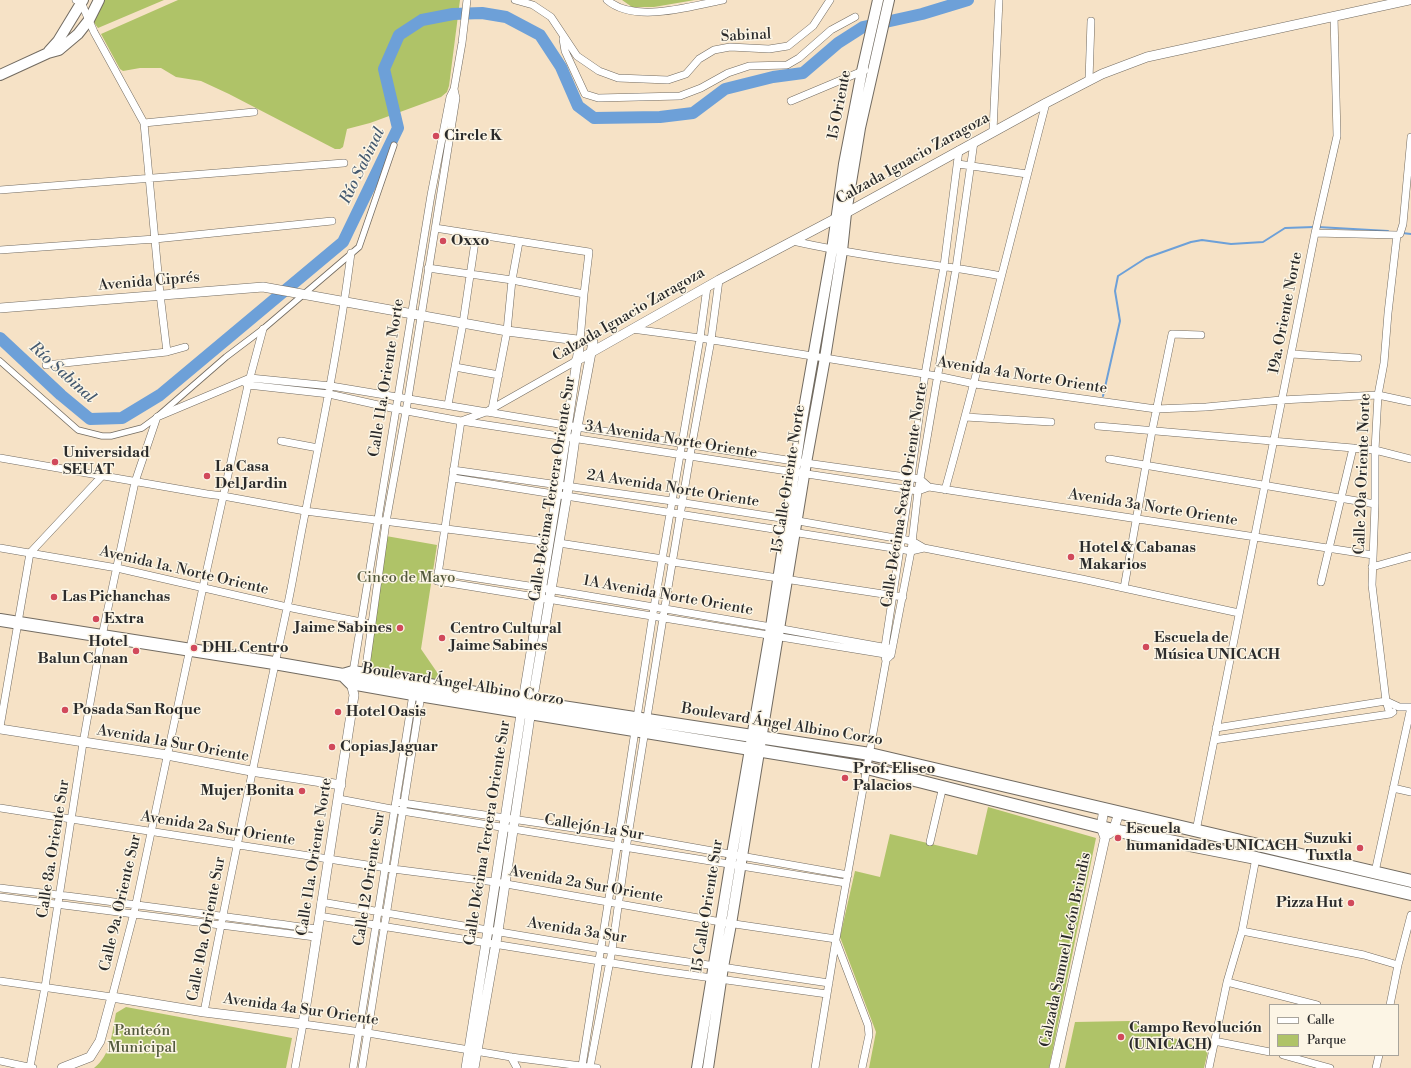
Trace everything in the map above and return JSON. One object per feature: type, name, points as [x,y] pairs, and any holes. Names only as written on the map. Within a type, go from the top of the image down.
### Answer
[{"type":"main road","points":[[0,75],[48,53],[59,50],[78,34],[89,20],[99,0]]},
{"type":"main road","name":"15 Oriente","points":[[841,215],[873,67],[878,0]]},
{"type":"main road","name":"15 Oriente","points":[[841,215],[844,164],[862,71],[889,0]]},
{"type":"main road","points":[[48,53],[58,41],[80,1]]},
{"type":"main road","name":"15 Calle Oriente Norte","points":[[800,467],[825,358],[841,215]]},
{"type":"main road","name":"15 Calle Oriente Norte","points":[[755,749],[800,467],[814,357],[837,251]]},
{"type":"main road","points":[[0,620],[274,663],[355,678]]},
{"type":"main road","name":"Boulevard Ángel Albino Corzo","points":[[355,678],[417,694],[526,707]]},
{"type":"main road","name":"Boulevard Ángel Albino Corzo","points":[[355,678],[642,725],[755,749],[867,768],[943,786],[1106,832],[1256,858],[1411,894]]},
{"type":"main road","name":"Boulevard Ángel Albino Corzo","points":[[642,725],[757,736],[870,754],[1411,881]]},
{"type":"main road","name":"15 Calle Oriente Sur","points":[[726,923],[731,858],[755,749]]},
{"type":"main road","name":"15 Calle Oriente Sur","points":[[708,1068],[718,967],[726,923],[742,860],[755,749]]},
{"type":"main road","name":"15 Calle Oriente Sur","points":[[697,1068],[717,979]]},
{"type":"street","name":"Calle 11a. Oriente Norte","points":[[303,1024],[316,933],[339,799],[354,695],[362,622],[378,521],[431,195],[450,97],[454,89],[467,0]]},
{"type":"street","name":"Sabinal","points":[[515,0],[533,5],[550,17],[577,56],[599,71],[618,78],[668,80],[686,74],[699,59],[714,50],[730,47],[769,49],[788,46],[813,26],[830,0]]},
{"type":"street","points":[[607,0],[624,10],[639,12],[662,12],[723,0]]},
{"type":"street","points":[[993,131],[999,0]]},
{"type":"street","name":"Calzada Ignacio Zaragoza","points":[[461,421],[492,409],[719,280],[993,131],[1102,74],[1147,57],[1409,0]]},
{"type":"street","points":[[80,1],[144,123],[167,352]]},
{"type":"street","name":"19a. Oriente Norte","points":[[1196,831],[1315,231],[1337,136],[1334,16]]},
{"type":"street","points":[[563,36],[565,51],[585,94],[598,98],[680,96],[701,88],[728,73],[749,66],[787,65],[799,58],[831,30],[855,18]]},
{"type":"street","points":[[1090,21],[1090,80]]},
{"type":"street","points":[[792,101],[873,67]]},
{"type":"street","name":"Calle 11a. Oriente Norte","points":[[355,678],[372,624],[386,522],[422,315],[428,268],[456,98],[454,89]]},
{"type":"street","points":[[945,490],[974,384],[1046,103]]},
{"type":"street","points":[[144,123],[254,112]]},
{"type":"street","name":"Calle 20a Oriente Norte","points":[[1390,714],[1386,701],[1372,585],[1375,450],[1378,395],[1384,363],[1388,313],[1398,234],[1403,224],[1411,137]]},
{"type":"street","name":"Calle Décima Sexta Oriente Norte","points":[[815,1068],[836,939],[886,661],[903,597],[911,551],[918,491],[956,268],[974,142]]},
{"type":"street","points":[[0,360],[78,430],[102,436],[111,436],[142,428],[359,247],[394,145]]},
{"type":"street","name":"Calle Décima Sexta Oriente Norte","points":[[888,651],[892,595],[912,477],[925,374],[944,266],[959,150]]},
{"type":"street","points":[[0,190],[344,163]]},
{"type":"street","points":[[958,164],[1027,174]]},
{"type":"street","points":[[431,195],[440,196]]},
{"type":"street","points":[[0,250],[155,239],[332,221]]},
{"type":"street","points":[[435,228],[589,252],[580,341]]},
{"type":"street","points":[[1315,231],[1398,234]]},
{"type":"street","points":[[448,406],[463,323],[469,273],[476,235]]},
{"type":"street","points":[[793,241],[837,251],[944,266],[1001,276]]},
{"type":"street","points":[[492,409],[507,331],[512,280],[519,242]]},
{"type":"street","name":"Calle 10a. Oriente Sur","points":[[204,1012],[251,771],[287,607],[331,386],[351,253]]},
{"type":"street","points":[[428,268],[512,280],[584,294]]},
{"type":"street","points":[[582,1066],[631,761],[642,725],[665,608],[711,340],[719,280]]},
{"type":"street","name":"Avenida Ciprés","points":[[0,308],[160,294],[266,287],[507,331],[606,344]]},
{"type":"street","points":[[594,1067],[628,836],[641,762],[642,725],[652,617],[700,338],[707,287]]},
{"type":"street","name":"Calle 9a. Oriente Sur","points":[[112,997],[134,913],[247,381],[262,329]]},
{"type":"street","name":"Avenida 4a Norte Oriente","points":[[632,329],[700,338],[925,374],[974,384],[1156,409],[1378,395],[1411,402]]},
{"type":"street","points":[[1124,588],[1156,409],[1168,360],[1172,334],[1201,335]]},
{"type":"street","name":"Calle Décima Tercera Oriente Sur","points":[[466,1068],[473,1050],[494,882],[510,818],[526,707],[563,490],[570,438],[568,425],[580,341]]},
{"type":"street","name":"Calle Décima Tercera Oriente Sur","points":[[570,438],[577,427],[593,342]]},
{"type":"street","points":[[46,366],[167,352],[185,347]]},
{"type":"street","points":[[1291,354],[1358,358]]},
{"type":"street","points":[[455,367],[499,375]]},
{"type":"street","points":[[157,417],[247,381]]},
{"type":"street","name":"3A Avenida Norte Oriente","points":[[247,381],[331,386],[577,427],[692,444],[918,491]]},
{"type":"street","name":"3A Avenida Norte Oriente","points":[[247,381],[329,394],[396,409],[461,421],[690,456],[920,479]]},
{"type":"street","name":"Calle 8a. Oriente Sur","points":[[32,1067],[46,988],[83,743],[102,636],[135,482],[157,417]]},
{"type":"street","points":[[965,417],[1051,422]]},
{"type":"street","points":[[438,572],[461,421]]},
{"type":"street","points":[[1098,426],[1375,450],[1411,459]]},
{"type":"street","points":[[281,441],[318,448]]},
{"type":"street","points":[[1321,582],[1354,448]]},
{"type":"street","points":[[0,458],[305,511],[554,542],[673,562],[903,597]]},
{"type":"street","points":[[1109,459],[1375,504]]},
{"type":"street","name":"2A Avenida Norte Oriente","points":[[453,474],[563,490],[672,501],[682,504],[792,520],[912,541]]},
{"type":"street","points":[[0,728],[30,553],[102,476]]},
{"type":"street","points":[[918,491],[929,487],[920,479]]},
{"type":"street","name":"Avenida 3a Norte Oriente","points":[[929,487],[1373,555]]},
{"type":"street","name":"2A Avenida Norte Oriente","points":[[563,490],[681,514],[911,551]]},
{"type":"street","points":[[912,541],[924,548],[1239,612]]},
{"type":"street","name":"Avenida 1a. Norte Oriente","points":[[0,548],[117,568],[287,607],[372,624]]},
{"type":"street","points":[[911,551],[924,548]]},
{"type":"street","points":[[1372,567],[1411,556]]},
{"type":"street","name":"1A Avenida Norte Oriente","points":[[774,631],[652,617],[437,581],[438,572],[665,608],[774,631],[888,651]]},
{"type":"street","name":"Calle 12 Oriente Sur","points":[[362,1068],[393,869],[407,727],[417,694]]},
{"type":"street","name":"Calle 12 Oriente Sur","points":[[399,802],[412,750],[417,694]]},
{"type":"street","points":[[1216,728],[1386,701],[1399,707],[1411,707],[1407,741],[1393,788],[1374,872]]},
{"type":"street","points":[[1214,740],[1390,714],[1399,707]]},
{"type":"street","points":[[1300,714],[1302,727]]},
{"type":"street","points":[[407,727],[415,728]]},
{"type":"street","name":"Avenida 1a Sur Oriente","points":[[0,728],[341,785]]},
{"type":"street","points":[[404,748],[412,750]]},
{"type":"street","points":[[631,761],[641,762]]},
{"type":"street","points":[[930,842],[943,786]]},
{"type":"street","points":[[1393,788],[1411,792]]},
{"type":"street","name":"Callejón 1a Sur","points":[[339,799],[398,810],[662,852],[731,858]]},
{"type":"street","name":"Callejón 1a Sur","points":[[399,802],[663,842],[846,883]]},
{"type":"street","name":"Avenida 2a Sur Oriente","points":[[0,808],[384,868],[494,882],[726,923],[836,939]]},
{"type":"street","name":"Calzada Samuel León Brindis","points":[[1054,1068],[1106,832],[1104,809]]},
{"type":"street","name":"Calle 12 Oriente Sur","points":[[353,1068],[384,868],[398,810]]},
{"type":"street","name":"Calzada Samuel León Brindis","points":[[1106,832],[1118,813]]},
{"type":"street","points":[[474,1068],[473,1050],[496,944],[505,884],[508,828]]},
{"type":"street","points":[[662,852],[663,842]]},
{"type":"street","points":[[1209,1068],[1227,982],[1242,931],[1256,858]]},
{"type":"street","name":"Callejón 1a Sur","points":[[742,860],[848,875]]},
{"type":"street","points":[[0,888],[222,917],[316,933]]},
{"type":"street","points":[[0,897],[221,925],[316,933]]},
{"type":"street","name":"Avenida 3a Sur","points":[[321,902],[601,949],[759,974],[829,983]]},
{"type":"street","points":[[1390,1004],[1398,965],[1411,915]]},
{"type":"street","name":"Avenida 3a Sur","points":[[319,916],[426,932],[609,963],[827,994]]},
{"type":"street","points":[[426,932],[429,920]]},
{"type":"street","points":[[1242,931],[1364,955],[1398,965]]},
{"type":"street","points":[[836,939],[868,1025],[868,1035],[862,1068]]},
{"type":"street","points":[[662,971],[664,958]]},
{"type":"street","points":[[758,985],[759,974]]},
{"type":"street","name":"Avenida 4a Sur Oriente","points":[[0,981],[204,1012],[368,1033],[511,1057],[594,1067]]},
{"type":"street","points":[[1227,982],[1313,1004]]},
{"type":"street","points":[[62,1068],[90,1057],[100,1041],[112,997]]},
{"type":"street","points":[[296,1068],[303,1024]]},
{"type":"street","points":[[1214,1041],[1269,1052]]},
{"type":"street","points":[[1287,1056],[1330,1068]]},
{"type":"street","points":[[1376,1068],[1379,1056]]},
{"type":"street","points":[[511,1057],[517,1068]]},
{"type":"street","points":[[0,1061],[32,1067]]},
{"type":"green space","points":[[104,0],[164,0],[98,28],[92,20]]},
{"type":"green space","points":[[178,0],[460,0],[449,86],[447,92],[441,97],[370,123],[347,129],[343,147],[340,149],[335,149],[201,81],[176,77],[161,68],[140,68],[123,71],[120,69],[101,34]]},
{"type":"green space","points":[[622,0],[695,0],[654,7],[632,7]]},
{"type":"green space","name":"Cinco de Mayo","points":[[386,536],[437,545],[421,649],[443,681],[366,669]]},
{"type":"green space","points":[[988,807],[1096,838],[1049,1068],[869,1068],[876,1032],[840,937],[855,871],[880,877],[890,834],[977,855]]},
{"type":"green space","name":"Panteón Municipal","points":[[126,1007],[292,1038],[286,1068],[94,1068],[104,1057],[110,1043],[116,1013]]},
{"type":"green space","name":"Campo Revolución (UNICACH)","points":[[1129,1021],[1208,1051],[1204,1068],[1065,1068],[1075,1022]]},
{"type":"waterway","name":"Río Sabinal","points":[[0,338],[61,395],[90,419],[122,418],[160,395],[343,242],[398,128],[384,69],[399,35],[422,20],[453,14],[482,13],[506,17],[540,35],[561,67],[578,106],[594,118],[660,117],[693,113],[725,89],[773,77],[803,73],[838,43],[863,27],[922,14],[968,0]]},
{"type":"waterway","points":[[1103,396],[1120,321],[1115,291],[1118,276],[1146,258],[1191,242],[1202,240],[1231,244],[1263,242],[1285,228],[1314,227]]},
{"type":"waterway","points":[[1318,227],[1388,231]]},
{"type":"waterway","points":[[1402,233],[1411,234]]},
{"type":"place","name":"Circle K","points":[[436,136]]},
{"type":"place","name":"Oxxo","points":[[443,241]]},
{"type":"place","name":"Universidad SEUAT","points":[[55,462]]},
{"type":"place","name":"La Casa Del Jardin","points":[[207,476]]},
{"type":"place","name":"Hotel & Cabanas Makarios","points":[[1071,557]]},
{"type":"place","name":"Las Pichanchas","points":[[54,597]]},
{"type":"place","name":"Extra","points":[[96,619]]},
{"type":"place","name":"Jaime Sabines","points":[[400,628]]},
{"type":"place","name":"Centro Cultural Jaime Sabines","points":[[442,638]]},
{"type":"place","name":"Escuela de Música UNICACH","points":[[1146,647]]},
{"type":"place","name":"DHL Centro","points":[[194,648]]},
{"type":"place","name":"Hotel Balun Canan","points":[[136,651]]},
{"type":"place","name":"Posada San Roque","points":[[65,710]]},
{"type":"place","name":"Hotel Oasis","points":[[338,712]]},
{"type":"place","name":"Copias Jaguar","points":[[332,747]]},
{"type":"place","name":"Prof. Eliseo Palacios","points":[[845,778]]},
{"type":"place","name":"Mujer Bonita","points":[[302,791]]},
{"type":"place","name":"Escuela humanidades UNICACH","points":[[1118,838]]},
{"type":"place","name":"Suzuki Tuxtla","points":[[1360,848]]},
{"type":"place","name":"Pizza Hut","points":[[1351,903]]},
{"type":"place","name":"Campo Revolución (UNICACH)","points":[[1121,1037]]}]
